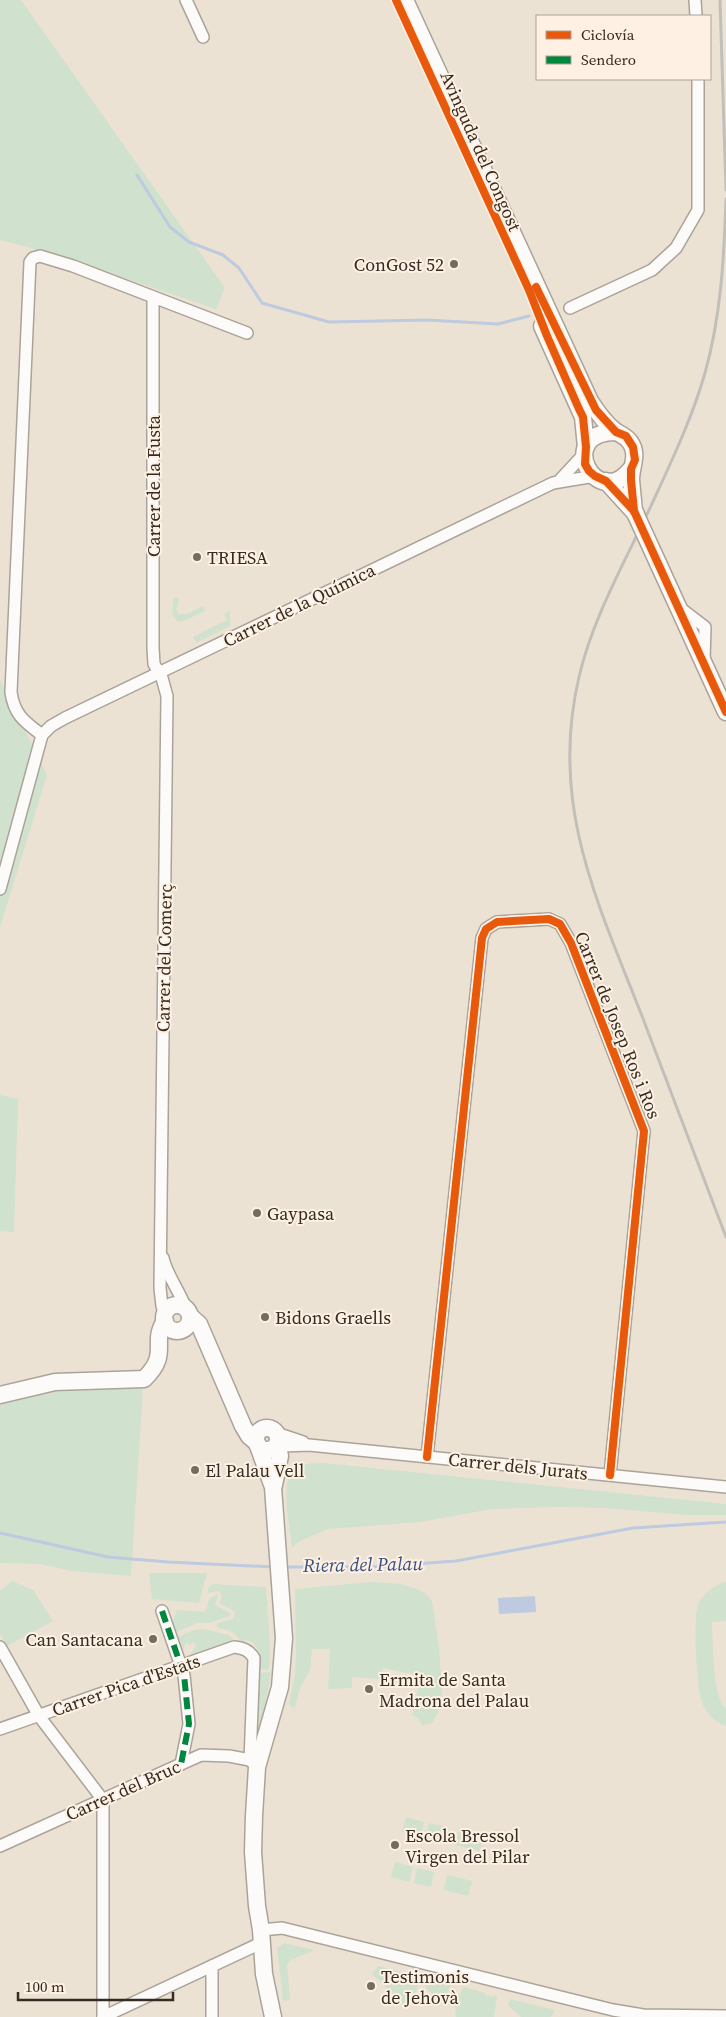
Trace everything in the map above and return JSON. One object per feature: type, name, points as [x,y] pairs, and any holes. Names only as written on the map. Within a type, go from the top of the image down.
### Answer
[{"type":"main road","name":"Avinguda del Congost","points":[[396,0],[529,290],[543,314]]},
{"type":"main road","name":"Avinguda del Congost","points":[[404,0],[543,314]]},
{"type":"main road","points":[[543,314],[596,410],[616,432],[626,436],[633,447],[635,460],[632,469],[635,513],[726,712]]},
{"type":"main road","points":[[543,314],[583,417],[585,464],[635,513]]},
{"type":"main road","points":[[585,451],[596,436],[616,432]]},
{"type":"main road","points":[[600,479],[615,482],[632,469]]},
{"type":"main road","points":[[177,1320],[195,1331],[206,1341],[246,1431],[257,1443],[274,1487]]},
{"type":"main road","name":"Carrer del Comerç","points":[[0,1395],[54,1382],[144,1378],[154,1369],[159,1358],[161,1327],[177,1320]]},
{"type":"main road","points":[[231,1400],[243,1415],[278,1441]]},
{"type":"main road","points":[[257,1443],[258,1433],[278,1441]]},
{"type":"main road","points":[[273,2017],[264,1974],[253,1852],[254,1764],[280,1687],[284,1638],[274,1487],[278,1441]]},
{"type":"street","points":[[186,0],[203,36]]},
{"type":"street","points":[[696,0],[696,15]]},
{"type":"street","points":[[570,308],[652,270],[676,248],[698,210],[698,80]]},
{"type":"street","points":[[0,889],[42,735],[19,716],[11,692],[30,262],[40,256],[73,266],[247,333]]},
{"type":"street","name":"Carrer de la Fusta","points":[[153,297],[153,648],[154,664],[160,673]]},
{"type":"street","name":"Carrer de la Química","points":[[559,481],[585,451]]},
{"type":"street","name":"Carrer de la Química","points":[[42,735],[51,726],[65,718],[463,525],[559,481],[600,479]]},
{"type":"street","name":"Carrer del Comerç","points":[[160,673],[166,686],[167,696],[160,1288],[162,1306],[177,1320]]},
{"type":"street","name":"Carrer de Josep Ros i Ros","points":[[427,1458],[482,938],[486,929],[497,922],[549,919],[560,924],[571,943],[644,1131],[610,1476]]},
{"type":"street","name":"Carrer del Comerç","points":[[160,1244],[166,1268],[179,1290],[177,1320]]},
{"type":"street","name":"Carrer dels Jurats","points":[[278,1441],[309,1445]]},
{"type":"street","name":"Carrer dels Jurats","points":[[278,1441],[427,1458],[726,1487]]},
{"type":"street","points":[[162,1611],[184,1675],[189,1724],[181,1764]]},
{"type":"street","points":[[0,1647],[39,1716],[103,1800],[103,2017],[212,1966],[261,1937],[282,1928],[643,2016],[726,2016]]},
{"type":"street","name":"Carrer Pica d'Estats","points":[[0,1729],[234,1647],[243,1648],[251,1653],[254,1658],[254,1764]]},
{"type":"street","name":"Carrer del Bruc","points":[[0,1846],[201,1755],[229,1756],[254,1764]]},
{"type":"street","points":[[212,1966],[212,2017]]},
{"type":"green space","points":[[0,0],[21,0],[225,288],[216,309],[50,253],[0,240]]},
{"type":"green space","points":[[176,596],[179,600],[176,609],[179,614],[187,614],[203,606],[205,611],[178,622],[172,614],[173,600]]},
{"type":"green space","points":[[230,611],[230,626],[196,643],[193,637],[227,620],[224,614]]},
{"type":"green space","points":[[0,680],[47,775],[0,927]]},
{"type":"green space","points":[[0,1095],[18,1099],[14,1232],[0,1231]]},
{"type":"green space","points":[[143,1388],[131,1576],[72,1571],[40,1564],[0,1563],[0,1405],[55,1392]]},
{"type":"green space","points":[[323,1463],[726,1504],[726,1515],[688,1515],[604,1508],[492,1509],[420,1522],[328,1529],[300,1541],[292,1547],[287,1504],[288,1480],[300,1464]]},
{"type":"green space","points":[[149,1573],[207,1573],[199,1603],[152,1599]]},
{"type":"green space","points":[[12,1581],[33,1590],[53,1621],[7,1646],[0,1634],[0,1591]]},
{"type":"green space","points":[[372,1582],[401,1584],[414,1588],[425,1593],[432,1601],[439,1647],[442,1693],[439,1710],[432,1723],[422,1725],[418,1718],[412,1715],[421,1676],[383,1668],[380,1679],[352,1677],[352,1688],[328,1689],[330,1649],[312,1649],[310,1670],[300,1688],[295,1707],[292,1708],[289,1703],[295,1675],[295,1589]]},
{"type":"green space","points":[[726,1582],[726,1621],[712,1622],[716,1681],[721,1703],[726,1709],[726,1726],[711,1717],[702,1702],[697,1667],[696,1621],[699,1602],[704,1595],[711,1589]]},
{"type":"green space","points":[[213,1584],[266,1587],[270,1648],[269,1670],[259,1669],[258,1653],[255,1644],[247,1640],[241,1641],[233,1632],[216,1627],[218,1623],[233,1619],[235,1613],[219,1603],[222,1597],[220,1592],[208,1593],[208,1588]]},
{"type":"green space","points":[[217,1595],[215,1605],[230,1613],[230,1616],[209,1623],[197,1623],[174,1633],[172,1623],[177,1610],[204,1612],[209,1599]]},
{"type":"green space","points":[[203,1629],[229,1635],[235,1641],[190,1657],[196,1645],[193,1642],[190,1645],[187,1643],[184,1646],[182,1659],[175,1638],[194,1630]]},
{"type":"green space","points":[[271,1672],[264,1711],[256,1731],[259,1673]]},
{"type":"green space","points":[[406,1817],[424,1822],[420,1837],[402,1832]]},
{"type":"green space","points":[[429,1823],[446,1827],[442,1842],[425,1838]]},
{"type":"green space","points":[[459,1830],[483,1836],[480,1851],[455,1845]]},
{"type":"green space","points":[[395,1862],[413,1867],[409,1882],[391,1877]]},
{"type":"green space","points":[[417,1868],[434,1872],[431,1887],[414,1883]]},
{"type":"green space","points":[[447,1875],[472,1881],[468,1896],[444,1890]]},
{"type":"green space","points":[[284,1943],[314,1950],[291,1960],[287,1964],[290,2000],[283,2001],[277,1948]]},
{"type":"green space","points":[[378,1966],[421,1977],[415,1995],[404,2006],[372,1974]]},
{"type":"green space","points":[[429,1978],[451,1984],[442,2003],[425,1987]]},
{"type":"green space","points":[[463,1987],[485,1993],[485,1995],[497,1996],[494,2017],[456,2017],[455,2006]]},
{"type":"green space","points":[[510,1999],[555,2010],[551,2017],[521,2017],[508,2005]]},
{"type":"water","points":[[535,1596],[536,1612],[499,1614],[498,1598]]},
{"type":"waterway","points":[[137,175],[170,227],[189,242],[223,255],[239,268],[262,303],[329,322],[427,320],[498,324],[529,316]]},
{"type":"waterway","name":"Riera del Palau","points":[[283,1567],[373,1567],[456,1561],[633,1528],[726,1522]]},
{"type":"waterway","name":"Riera del Palau","points":[[0,1533],[108,1557],[274,1567]]},
{"type":"railway","points":[[720,0],[726,190]]},
{"type":"railway","points":[[726,199],[723,265],[718,308],[705,373],[683,435],[613,584],[586,653],[579,677],[571,723],[570,767],[574,810],[582,851],[594,892],[726,1237]]},
{"type":"marked path","points":[[162,1611],[184,1675],[189,1724],[181,1764]]},
{"type":"cycle path","points":[[396,0],[529,290],[583,417],[586,447],[585,464],[589,471],[606,481],[634,511],[726,712]]},
{"type":"cycle path","points":[[536,287],[596,410],[616,432],[626,436],[633,447],[635,460],[631,469],[631,480],[634,511]]},
{"type":"cycle path","points":[[427,1457],[482,938],[486,929],[497,922],[549,919],[560,924],[571,943],[644,1131],[610,1475]]},
{"type":"place","name":"ConGost 52","points":[[454,264]]},
{"type":"place","name":"TRIESA","points":[[197,557]]},
{"type":"place","name":"Gaypasa","points":[[257,1213]]},
{"type":"place","name":"Bidons Graells","points":[[265,1317]]},
{"type":"place","name":"El Palau Vell","points":[[195,1470]]},
{"type":"place","name":"Can Santacana","points":[[153,1639]]},
{"type":"place","name":"Ermita de Santa Madrona del Palau","points":[[369,1689]]},
{"type":"place","name":"Escola Bressol Virgen del Pilar","points":[[395,1845]]},
{"type":"place","name":"Testimonis de Jehovà","points":[[371,1986]]}]
